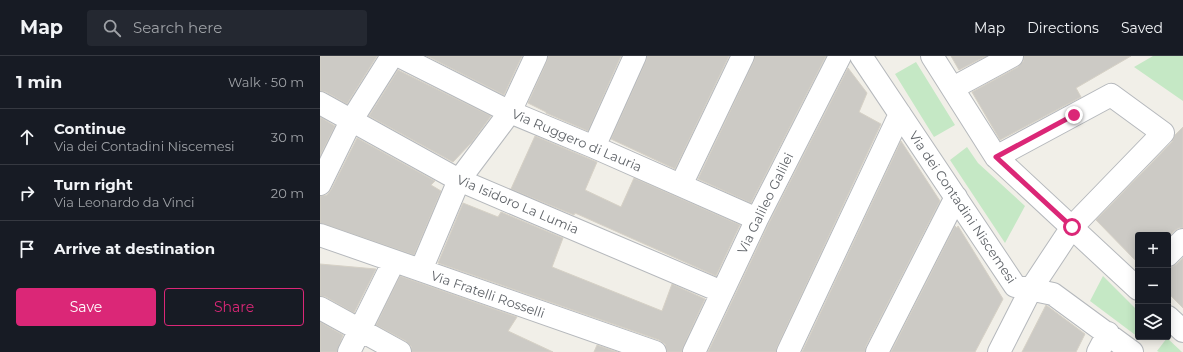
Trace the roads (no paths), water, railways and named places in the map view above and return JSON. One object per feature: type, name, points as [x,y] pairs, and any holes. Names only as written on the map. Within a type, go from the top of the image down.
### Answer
[{"type":"street","points":[[321,179],[351,121],[392,56]]},
{"type":"street","name":"Via Ruggero di Lauria","points":[[399,56],[510,112],[594,147],[757,219]]},
{"type":"street","points":[[421,270],[459,180],[510,112],[536,56]]},
{"type":"street","points":[[594,147],[636,56]]},
{"type":"street","points":[[681,185],[743,56]]},
{"type":"street","name":"Via Galileo Galilei","points":[[694,352],[757,219],[840,56]]},
{"type":"street","name":"Via dei Contadini Niscemesi","points":[[861,56],[1016,286],[1053,294],[1132,352]]},
{"type":"street","points":[[932,56],[996,157],[1135,285]]},
{"type":"street","points":[[953,88],[1012,56]]},
{"type":"street","points":[[996,157],[1111,95],[1164,133],[1072,227],[1031,289],[1000,352]]},
{"type":"street","name":"Via Isidoro La Lumia","points":[[320,103],[459,180],[722,292]]},
{"type":"street","points":[[788,352],[900,114]]},
{"type":"street","points":[[877,352],[956,197]]},
{"type":"street","name":"Via Fratelli Rosselli","points":[[320,235],[655,352]]},
{"type":"street","points":[[1171,252],[1183,240]]},
{"type":"street","points":[[349,352],[394,261]]},
{"type":"street","points":[[320,308],[400,352]]},
{"type":"street","points":[[1171,320],[1183,331]]},
{"type":"street","points":[[1098,352],[1108,333]]}]
